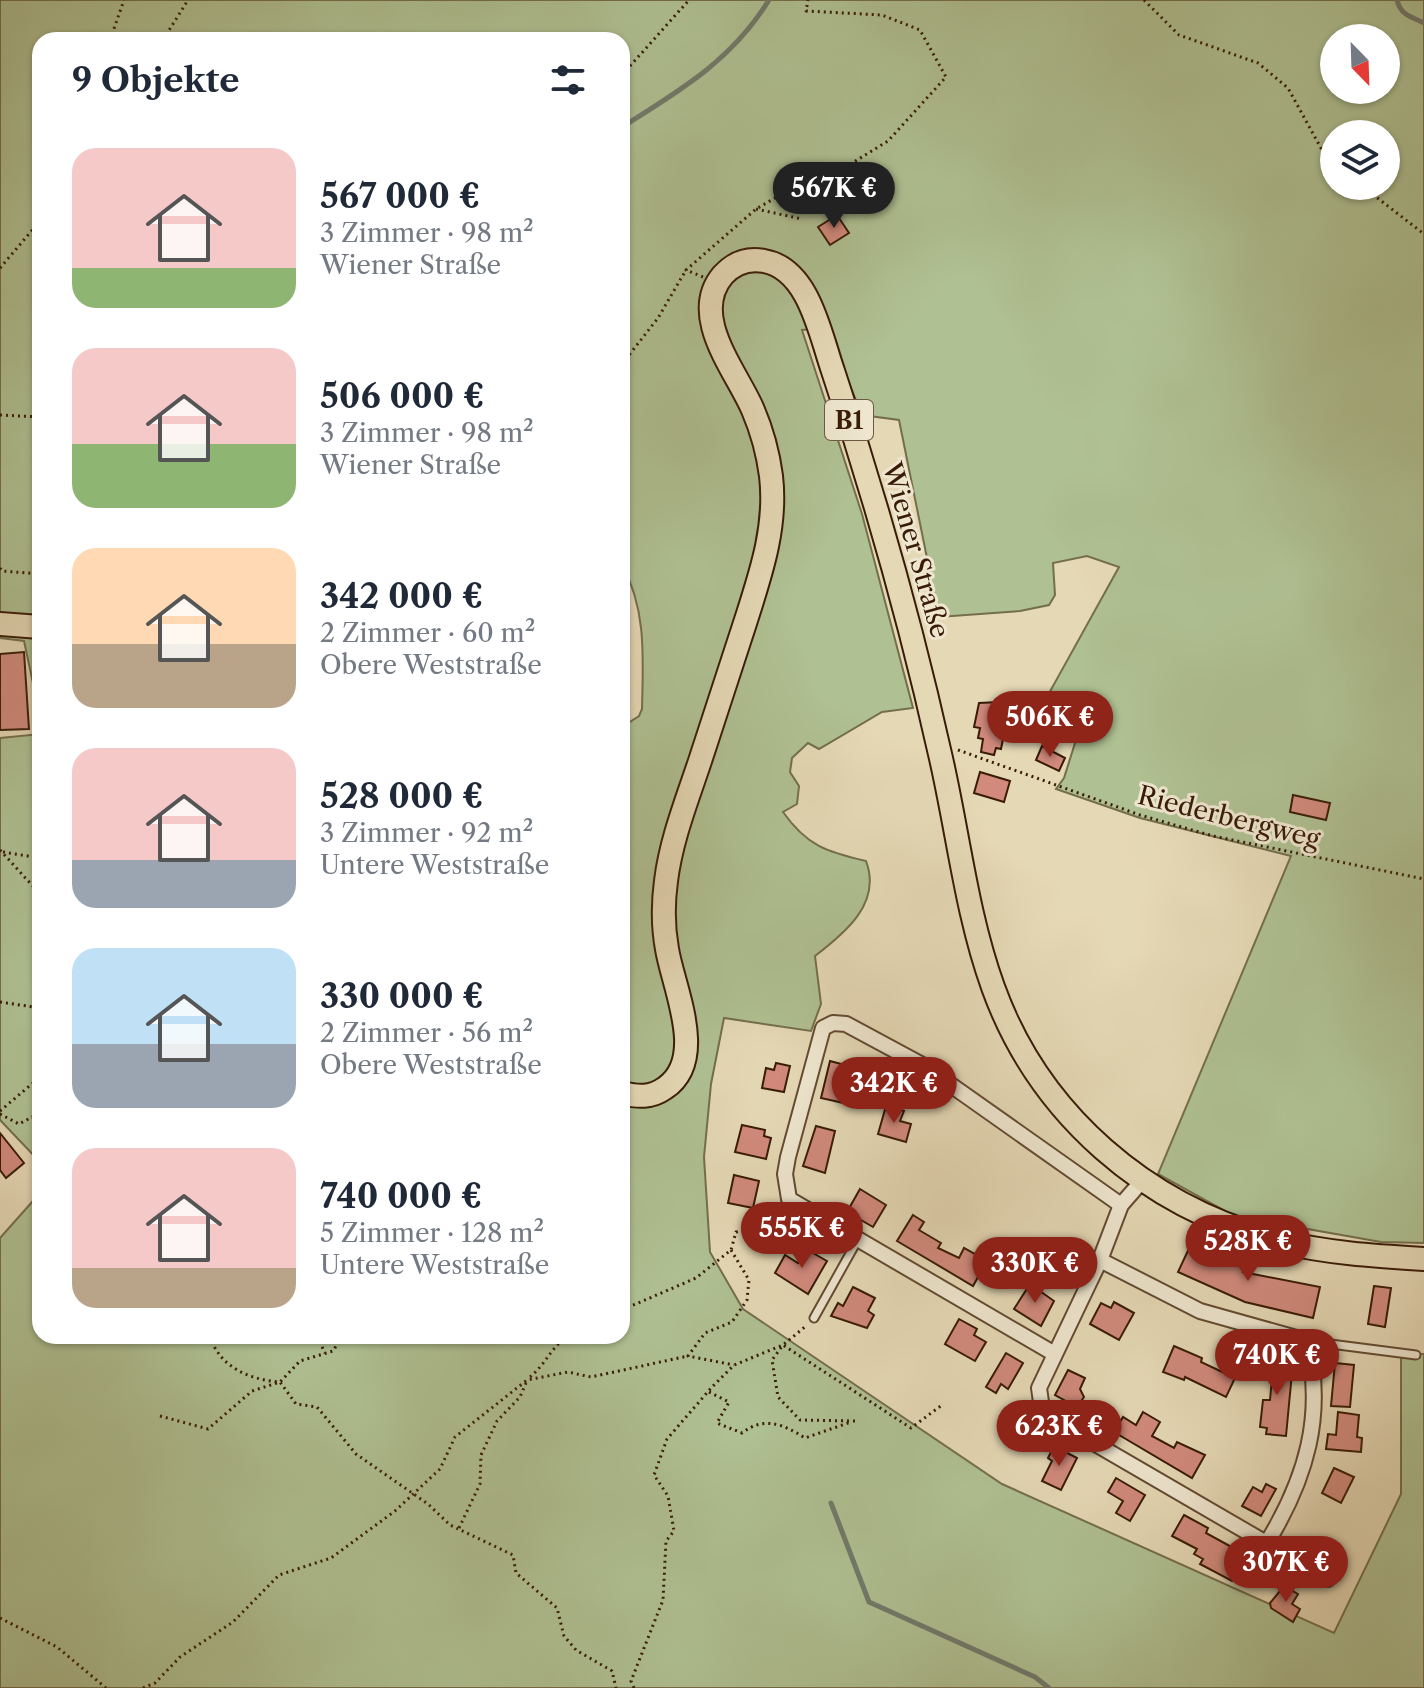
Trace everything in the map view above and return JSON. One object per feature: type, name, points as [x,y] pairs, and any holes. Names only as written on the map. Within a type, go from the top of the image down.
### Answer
[{"type":"main road","name":"Wiener Straße","points":[[717,284],[734,265],[760,260],[785,270],[804,293],[877,510],[938,743],[983,957],[1007,1021],[1032,1067],[1065,1111],[1105,1152],[1142,1181],[1202,1214],[1271,1239],[1331,1251],[1424,1259]]},
{"type":"main road","points":[[630,1094],[644,1096],[666,1088],[676,1077],[684,1058],[685,1033],[665,932],[666,876],[688,797],[759,582],[771,527],[772,486],[765,442],[713,324],[711,305],[717,284]]},
{"type":"main road","points":[[0,624],[32,626]]},
{"type":"street","points":[[1053,1353],[789,1199],[785,1189],[788,1157],[823,1028],[833,1023],[846,1024],[924,1066],[1121,1205]]},
{"type":"street","points":[[1142,1181],[1121,1205],[1100,1260],[1053,1353],[1039,1388],[1042,1409],[1328,1579]]},
{"type":"street","points":[[1100,1260],[1200,1311],[1307,1341],[1314,1379],[1308,1454],[1292,1500],[1268,1541]]},
{"type":"lane","points":[[814,1318],[857,1241]]},
{"type":"lane","points":[[1307,1341],[1416,1355]]},
{"type":"path","points":[[113,32],[124,0]]},
{"type":"path","points":[[168,32],[188,0]]},
{"type":"path","points":[[630,66],[689,0]]},
{"type":"path","points":[[630,354],[658,318],[686,270],[756,209],[782,194],[818,184],[888,141],[946,77],[920,30],[882,15],[806,11],[808,0]]},
{"type":"path","points":[[1144,0],[1179,35],[1258,63],[1288,88],[1320,146]]},
{"type":"path","points":[[1380,200],[1424,234]]},
{"type":"path","points":[[756,209],[802,219]]},
{"type":"path","points":[[0,268],[32,230]]},
{"type":"path","points":[[686,270],[717,284]]},
{"type":"path","points":[[0,415],[32,417]]},
{"type":"path","points":[[0,568],[2,571],[32,573]]},
{"type":"path","name":"Riederbergweg","points":[[938,743],[1198,832],[1424,879]]},
{"type":"path","points":[[1,851],[32,857]]},
{"type":"path","points":[[1,851],[32,885]]},
{"type":"path","points":[[0,1002],[32,1007]]},
{"type":"path","points":[[32,1084],[0,1113],[19,1124],[32,1117]]},
{"type":"path","points":[[630,1307],[696,1278],[707,1266],[721,1260],[731,1250],[736,1232],[761,1228],[778,1215],[789,1199]]},
{"type":"path","points":[[688,1356],[705,1333],[732,1322],[747,1300],[749,1280],[731,1250]]},
{"type":"path","points":[[708,1391],[729,1402],[717,1423],[742,1433],[754,1424],[783,1424],[805,1438],[855,1421],[800,1420],[778,1397],[772,1360],[783,1345],[814,1318]]},
{"type":"path","points":[[212,1344],[215,1353],[252,1380],[280,1382],[296,1404],[317,1407],[356,1454],[458,1529],[513,1555],[516,1573],[557,1608],[564,1636],[576,1650],[612,1671],[616,1688]]},
{"type":"path","points":[[321,1344],[325,1353]]},
{"type":"path","points":[[160,1416],[208,1429],[252,1391],[280,1382],[300,1361],[333,1351],[337,1344]]},
{"type":"path","points":[[143,1688],[155,1683],[180,1657],[233,1622],[279,1575],[331,1558],[363,1531],[395,1511],[440,1469],[455,1437],[546,1364],[556,1344]]},
{"type":"path","points":[[634,1688],[631,1681],[663,1600],[666,1541],[674,1531],[668,1496],[654,1475],[667,1439],[734,1365],[783,1345]]},
{"type":"path","points":[[783,1345],[911,1428],[942,1405]]},
{"type":"path","points":[[527,1380],[568,1372],[591,1377],[688,1356],[734,1365]]},
{"type":"path","points":[[458,1529],[480,1484],[481,1455],[497,1421],[520,1397],[527,1380]]},
{"type":"path","points":[[0,1618],[57,1647],[106,1688]]},
{"type":"green space","points":[[0,0],[1424,0],[1424,1243],[1381,1242],[1234,1216],[1158,1174],[1291,856],[1140,818],[1056,789],[1064,778],[1075,743],[1059,733],[1048,695],[1119,567],[1087,556],[1053,563],[1055,595],[1049,605],[1020,611],[939,617],[899,420],[862,415],[827,328],[802,330],[862,514],[913,708],[882,712],[819,749],[808,743],[792,758],[790,772],[799,786],[797,804],[783,812],[801,833],[819,846],[866,861],[870,876],[869,890],[858,916],[849,927],[815,956],[821,1004],[811,1031],[724,1018],[711,1084],[704,1157],[710,1252],[743,1309],[1002,1484],[1334,1633],[1401,1494],[1401,1354],[1424,1354],[1424,1688],[0,1688],[0,1238],[32,1202],[32,1344],[630,1344],[630,722],[639,716],[642,709],[643,672],[640,617],[630,582],[630,32],[32,32],[32,678],[24,641],[0,638]]},
{"type":"green space","points":[[32,735],[32,1154],[0,1120],[0,738]]},
{"type":"building","points":[[837,215],[849,233],[830,245],[818,227]]},
{"type":"building","points":[[24,652],[29,729],[0,730],[0,654]]},
{"type":"building","points":[[999,702],[995,723],[1000,725],[999,732],[1004,734],[1001,749],[996,748],[994,755],[981,752],[983,739],[978,738],[980,728],[974,727],[979,703]]},
{"type":"building","points":[[1042,746],[1065,758],[1059,771],[1036,760]]},
{"type":"building","points":[[980,772],[1010,781],[1004,802],[974,793]]},
{"type":"building","points":[[1293,795],[1330,803],[1326,820],[1290,812]]},
{"type":"building","points":[[830,1061],[845,1065],[840,1088],[851,1090],[848,1104],[821,1098]]},
{"type":"building","points":[[776,1063],[790,1066],[784,1092],[762,1088],[766,1068],[774,1070]]},
{"type":"building","points":[[886,1106],[904,1111],[900,1121],[911,1124],[906,1142],[878,1134]]},
{"type":"building","points":[[742,1125],[765,1130],[764,1136],[771,1138],[766,1159],[735,1152]]},
{"type":"building","points":[[816,1126],[835,1131],[825,1173],[803,1166]]},
{"type":"building","points":[[0,1133],[24,1163],[6,1178],[0,1170]]},
{"type":"building","points":[[734,1175],[759,1181],[753,1208],[728,1203]]},
{"type":"building","points":[[860,1189],[886,1205],[873,1227],[847,1212]]},
{"type":"building","points":[[913,1215],[924,1222],[919,1230],[941,1243],[938,1248],[959,1258],[964,1248],[987,1261],[973,1286],[897,1241]]},
{"type":"building","points":[[1192,1242],[1246,1266],[1243,1272],[1320,1287],[1313,1318],[1245,1302],[1178,1272]]},
{"type":"building","points":[[806,1249],[827,1261],[808,1294],[775,1273],[785,1255],[798,1263]]},
{"type":"building","points":[[1030,1284],[1054,1301],[1041,1326],[1014,1309]]},
{"type":"building","points":[[1374,1286],[1391,1288],[1385,1327],[1368,1324]]},
{"type":"building","points":[[853,1287],[875,1298],[868,1311],[874,1315],[867,1328],[831,1316],[838,1303],[843,1306]]},
{"type":"building","points":[[1114,1302],[1134,1313],[1119,1340],[1090,1324],[1101,1303],[1111,1308]]},
{"type":"building","points":[[959,1319],[977,1329],[974,1335],[986,1342],[975,1361],[945,1344]]},
{"type":"building","points":[[1174,1346],[1235,1378],[1226,1397],[1185,1377],[1184,1380],[1163,1372]]},
{"type":"building","points":[[1006,1353],[1023,1363],[1008,1389],[1001,1384],[996,1393],[986,1387]]},
{"type":"building","points":[[1266,1359],[1293,1362],[1286,1436],[1266,1434],[1267,1428],[1260,1427],[1263,1400],[1270,1400],[1272,1378],[1264,1377]]},
{"type":"building","points":[[1335,1363],[1354,1365],[1350,1407],[1331,1406]]},
{"type":"building","points":[[1068,1370],[1085,1378],[1080,1389],[1084,1397],[1080,1403],[1073,1405],[1055,1395]]},
{"type":"building","points":[[1143,1412],[1160,1422],[1152,1436],[1174,1448],[1177,1442],[1205,1455],[1192,1478],[1114,1432],[1123,1417],[1136,1425]]},
{"type":"building","points":[[1338,1412],[1359,1415],[1357,1437],[1362,1438],[1361,1452],[1326,1449],[1328,1434],[1336,1435]]},
{"type":"building","points":[[1054,1446],[1077,1458],[1061,1490],[1042,1481],[1052,1461],[1048,1458]]},
{"type":"building","points":[[1334,1468],[1354,1477],[1341,1503],[1322,1493]]},
{"type":"building","points":[[1116,1478],[1145,1495],[1130,1521],[1116,1513],[1123,1501],[1108,1492]]},
{"type":"building","points":[[1266,1484],[1276,1489],[1261,1516],[1242,1506],[1253,1487],[1262,1492]]},
{"type":"building","points":[[1184,1515],[1208,1528],[1206,1533],[1237,1550],[1232,1560],[1241,1565],[1232,1581],[1200,1564],[1203,1559],[1194,1554],[1197,1549],[1172,1536]]},
{"type":"building","points":[[1284,1586],[1298,1594],[1292,1604],[1300,1609],[1293,1622],[1271,1608],[1270,1603]]},
{"type":"waterway","points":[[630,122],[685,86],[722,57],[769,0]]},
{"type":"waterway","points":[[1397,0],[1404,12],[1424,23]]},
{"type":"waterway","points":[[831,1503],[869,1602],[1035,1677],[1049,1688]]}]
